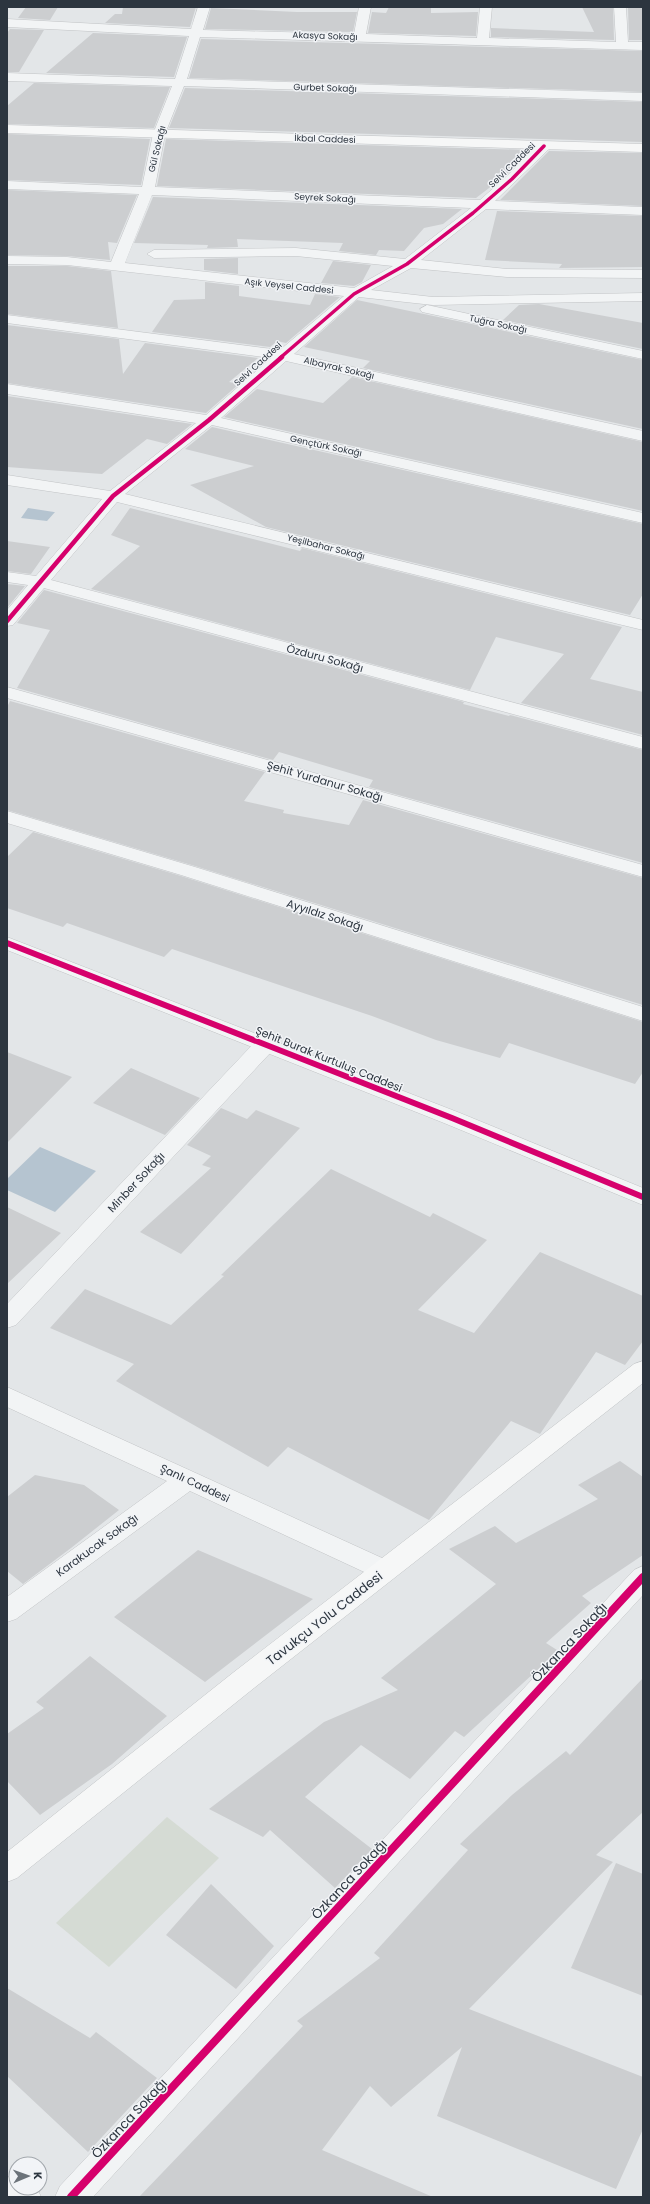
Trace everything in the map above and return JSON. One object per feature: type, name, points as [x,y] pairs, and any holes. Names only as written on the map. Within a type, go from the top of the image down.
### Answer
[{"type":"main road","name":"İkbal Caddesi","points":[[7,129],[643,148]]},
{"type":"main road","name":"Tavukçu Yolu Caddesi","points":[[7,1868],[384,1570],[643,1370]]},
{"type":"street","name":"Gül Sokağı","points":[[116,267],[148,189],[159,134],[179,84],[204,7]]},
{"type":"street","points":[[359,38],[365,7]]},
{"type":"street","points":[[484,41],[486,7]]},
{"type":"street","points":[[620,7],[622,45]]},
{"type":"street","points":[[65,25],[70,13]]},
{"type":"street","name":"Akasya Sokağı","points":[[7,24],[65,25],[196,33],[643,46]]},
{"type":"street","name":"Gurbet Sokağı","points":[[7,77],[179,84],[643,97]]},
{"type":"street","name":"Selvi Caddesi","points":[[7,621],[113,496],[209,420],[281,355],[354,294],[407,264],[483,205],[512,179],[544,146]]},
{"type":"street","name":"Seyrek Sokağı","points":[[7,185],[148,189],[643,211]]},
{"type":"street","points":[[154,254],[296,252],[507,273],[643,274]]},
{"type":"street","name":"Aşık Veysel Caddesi","points":[[7,260],[67,261],[354,294],[433,301],[643,297]]},
{"type":"street","name":"Tuğra Sokağı","points":[[354,294],[643,355]]},
{"type":"street","name":"Albayrak Sokağı","points":[[7,319],[281,355],[643,436]]},
{"type":"street","name":"Gençtürk Sokağı","points":[[7,389],[209,420],[516,488],[643,518]]},
{"type":"street","name":"Yeşilbahar Sokağı","points":[[7,480],[113,496],[643,625]]},
{"type":"street","name":"Özduru Sokağı","points":[[7,577],[40,582],[643,743]]},
{"type":"street","name":"Şehit Yurdanur Sokağı","points":[[7,692],[643,871]]},
{"type":"street","name":"Ayyıldız Sokağı","points":[[7,817],[196,874],[643,1014]]},
{"type":"street","name":"Şehit Burak Kurtuluş Caddesi","points":[[7,943],[643,1197]]},
{"type":"street","name":"Minber Sokağı","points":[[7,1319],[265,1045]]},
{"type":"street","name":"Şanlı Caddesi","points":[[7,1396],[384,1570]]},
{"type":"street","name":"Karakucak Sokağı","points":[[7,1611],[188,1479]]},
{"type":"street","name":"Özkanca Sokağı","points":[[71,2197],[643,1577]]},
{"type":"shaded area","points":[[167,1817],[219,1858],[109,1967],[56,1923]]},
{"type":"water","points":[[28,508],[55,512],[47,521],[21,518]]},
{"type":"water","points":[[40,1147],[96,1171],[55,1212],[7,1190],[7,1179]]},
{"type":"building","points":[[26,7],[58,7],[50,20],[18,18]]},
{"type":"building","points":[[123,7],[196,7],[190,27],[105,23],[115,14],[122,14]]},
{"type":"building","points":[[389,7],[431,7],[431,13],[478,12],[476,36],[368,33],[372,12],[386,13]]},
{"type":"building","points":[[582,7],[613,7],[614,40],[491,37],[491,28],[594,32]]},
{"type":"building","points":[[628,7],[643,7],[643,40],[629,40]]},
{"type":"building","points":[[211,8],[297,12],[357,12],[353,32],[205,29]]},
{"type":"building","points":[[10,29],[44,30],[19,72],[7,72],[7,33]]},
{"type":"building","points":[[93,33],[187,37],[174,77],[46,73]]},
{"type":"building","points":[[201,39],[643,51],[643,92],[189,78]]},
{"type":"building","points":[[34,83],[170,87],[154,128],[7,124],[7,106]]},
{"type":"building","points":[[185,88],[643,102],[643,142],[169,128]]},
{"type":"building","points":[[7,134],[150,139],[141,185],[7,180]]},
{"type":"building","points":[[166,139],[530,150],[506,175],[476,198],[157,186]]},
{"type":"building","points":[[549,151],[643,153],[643,206],[500,200]]},
{"type":"building","points":[[7,190],[137,195],[117,243],[108,242],[110,260],[67,256],[7,255]]},
{"type":"building","points":[[153,197],[462,209],[443,224],[424,228],[404,251],[379,250],[376,255],[339,251],[343,243],[237,239],[238,247],[207,248],[208,245],[134,243]]},
{"type":"building","points":[[497,211],[643,216],[643,267],[559,268],[562,264],[485,260]]},
{"type":"building","points":[[238,258],[238,274],[204,270],[204,259]]},
{"type":"building","points":[[333,261],[371,265],[362,282],[354,286],[321,283]]},
{"type":"building","points":[[7,266],[67,266],[111,271],[118,328],[7,314]]},
{"type":"building","points":[[205,282],[239,286],[239,296],[310,305],[315,294],[340,297],[286,343],[277,341],[270,347],[152,332],[174,300],[205,299]]},
{"type":"building","points":[[357,300],[643,360],[643,429],[363,368],[370,361],[304,347]]},
{"type":"building","points":[[539,304],[643,323],[643,349],[503,320],[519,305]]},
{"type":"building","points":[[7,325],[119,339],[123,374],[145,343],[258,358],[229,382],[239,384],[206,413],[7,383]]},
{"type":"building","points":[[352,377],[643,442],[643,511],[224,417],[257,389],[323,403]]},
{"type":"building","points":[[7,396],[192,424],[167,444],[147,439],[102,474],[7,467]]},
{"type":"building","points":[[212,427],[643,524],[643,594],[630,615],[266,527],[190,485],[254,466],[185,449]]},
{"type":"building","points":[[130,508],[300,551],[302,548],[622,627],[590,679],[643,692],[643,735],[521,703],[564,654],[496,637],[470,690],[91,589],[140,546],[111,535]]},
{"type":"building","points":[[7,541],[50,547],[31,574],[7,571]]},
{"type":"building","points":[[7,584],[25,586],[7,608]]},
{"type":"building","points":[[44,590],[464,702],[463,704],[643,750],[643,863],[369,787],[373,780],[279,752],[273,760],[17,688],[50,630],[17,623]]},
{"type":"building","points":[[10,701],[265,772],[244,801],[284,810],[283,813],[349,825],[363,800],[643,878],[643,1005],[195,866],[7,810],[7,707]]},
{"type":"building","points":[[33,832],[181,876],[643,1022],[643,1072],[635,1084],[509,1043],[500,1058],[436,1040],[372,1016],[172,949],[164,957],[67,923],[63,927],[7,908],[7,857]]},
{"type":"building","points":[[7,1052],[72,1077],[7,1143]]},
{"type":"building","points":[[131,1068],[200,1098],[165,1135],[93,1103]]},
{"type":"building","points":[[221,1108],[247,1119],[256,1110],[300,1128],[181,1254],[140,1232],[211,1168],[202,1165],[211,1156],[187,1145]]},
{"type":"building","points":[[331,1169],[430,1217],[433,1213],[487,1240],[418,1310],[474,1333],[540,1252],[643,1296],[643,1341],[625,1365],[596,1352],[540,1434],[511,1421],[429,1520],[288,1447],[268,1467],[116,1381],[134,1364],[50,1328],[85,1289],[171,1325],[224,1276],[221,1275]]},
{"type":"building","points":[[7,1207],[61,1233],[7,1284]]},
{"type":"building","points":[[620,1461],[643,1477],[643,1555],[582,1596],[591,1603],[546,1643],[557,1650],[545,1663],[464,1737],[455,1731],[410,1779],[361,1745],[305,1797],[372,1849],[335,1888],[270,1830],[263,1837],[209,1809],[324,1722],[398,1690],[381,1678],[496,1584],[449,1549],[495,1526],[516,1543],[598,1499],[578,1485]]},
{"type":"building","points":[[35,1475],[84,1485],[119,1510],[23,1584],[7,1571],[7,1497]]},
{"type":"building","points":[[198,1550],[313,1599],[205,1682],[114,1617]]},
{"type":"building","points":[[90,1656],[167,1716],[112,1764],[40,1815],[7,1781],[7,1734],[44,1708],[36,1702]]},
{"type":"building","points":[[643,1678],[643,1812],[596,1855],[613,1862],[469,2009],[643,2077],[643,2129],[616,2189],[437,2116],[462,2047],[391,2107],[370,2086],[322,2150],[433,2197],[139,2197],[303,2026],[297,2021],[380,1958],[374,1953],[468,1850],[460,1844],[512,1795],[566,1751],[570,1755]]},
{"type":"building","points":[[616,1863],[643,1874],[643,1996],[571,1968]]},
{"type":"building","points":[[211,1884],[274,1946],[236,1989],[166,1935]]},
{"type":"building","points":[[7,1988],[90,2038],[96,2032],[157,2078],[88,2152],[7,2076]]},
{"type":"cycle path","points":[[7,621],[113,496],[209,420],[354,294],[407,264],[473,213],[512,179],[544,146]]},
{"type":"cycle path","points":[[7,943],[452,1118],[643,1197]]},
{"type":"cycle path","points":[[71,2197],[643,1577]]}]
